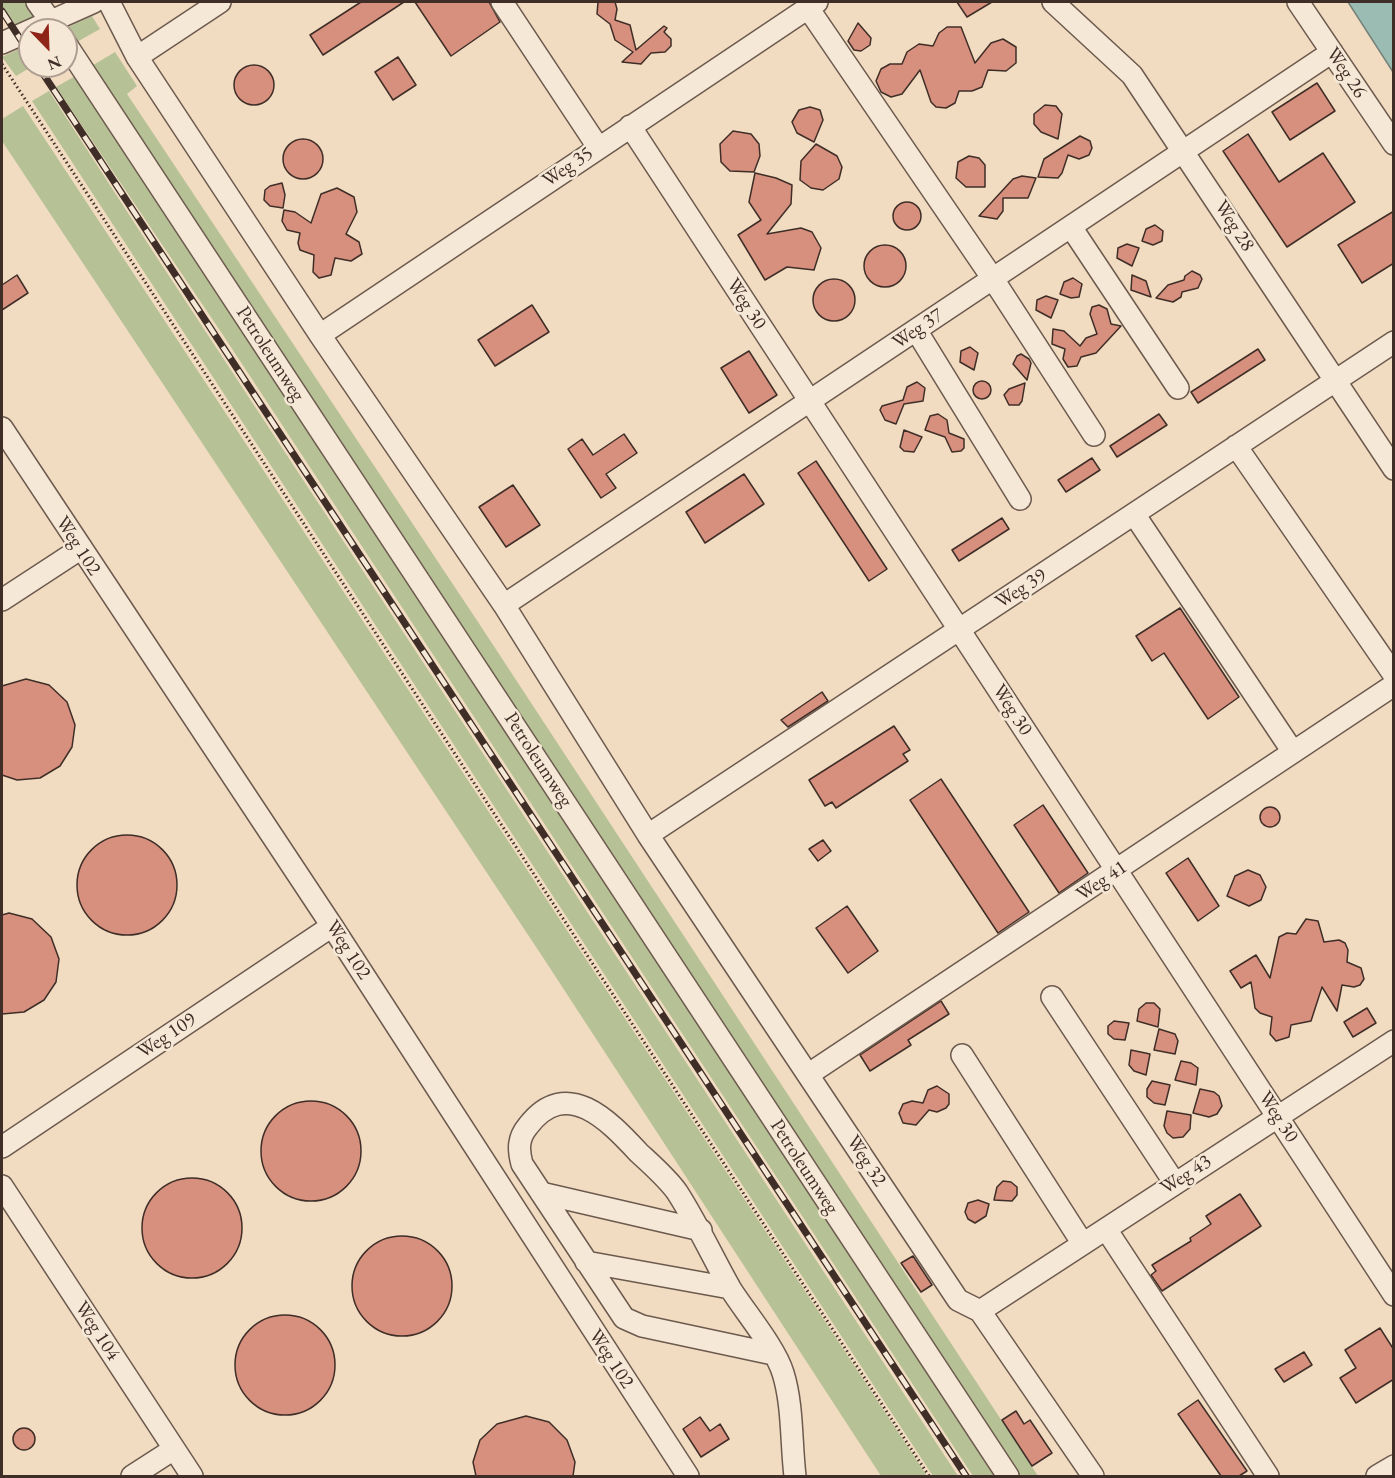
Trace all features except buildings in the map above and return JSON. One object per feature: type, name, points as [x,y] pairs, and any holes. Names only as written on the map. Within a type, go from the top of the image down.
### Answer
[{"type":"street","points":[[37,2],[49,18]]},
{"type":"street","points":[[66,18],[93,2]]},
{"type":"street","name":"Weg 32","points":[[109,2],[137,57],[320,335],[504,605],[648,835],[958,1300],[980,1311],[1093,1476]]},
{"type":"street","points":[[137,57],[220,2]]},
{"type":"street","points":[[502,2],[598,147]]},
{"type":"street","name":"Weg 28","points":[[1053,2],[1132,75],[1185,151],[1334,381],[1394,469]]},
{"type":"street","name":"Weg 26","points":[[1298,2],[1394,144]]},
{"type":"street","points":[[813,5],[1094,435]]},
{"type":"street","name":"Weg 35","points":[[320,335],[813,5]]},
{"type":"street","points":[[2,43],[18,37]]},
{"type":"street","name":"Weg 37","points":[[504,605],[1332,52]]},
{"type":"street","name":"Petroleumweg","points":[[78,62],[1008,1476]]},
{"type":"street","name":"Weg 30","points":[[630,126],[1394,1295]]},
{"type":"street","points":[[1071,227],[1178,388]]},
{"type":"street","points":[[916,330],[1020,499]]},
{"type":"street","name":"Weg 39","points":[[648,835],[1394,342]]},
{"type":"street","name":"Weg 102","points":[[2,428],[80,549],[332,926],[688,1476]]},
{"type":"street","points":[[1236,446],[1394,675]]},
{"type":"street","points":[[1134,514],[1293,752]]},
{"type":"street","points":[[2,600],[80,549]]},
{"type":"street","name":"Weg 41","points":[[809,1074],[1394,685]]},
{"type":"street","name":"Weg 109","points":[[2,1147],[332,926]]},
{"type":"street","points":[[1052,997],[1174,1182]]},
{"type":"street","name":"Weg 43","points":[[980,1311],[1174,1182],[1394,1041]]},
{"type":"street","points":[[962,1055],[1083,1244]]},
{"type":"street","points":[[773,1354],[631,1322],[624,1318],[522,1164],[518,1151],[520,1140],[525,1130],[539,1114],[560,1105],[579,1105],[600,1114],[675,1190],[700,1230],[730,1288],[773,1354],[783,1371],[795,1476]]},
{"type":"street","name":"Weg 104","points":[[2,1186],[192,1476]]},
{"type":"street","points":[[541,1193],[700,1230]]},
{"type":"street","points":[[1106,1228],[1268,1476]]},
{"type":"street","points":[[586,1262],[730,1288]]},
{"type":"street","points":[[132,1476],[174,1449]]},
{"type":"street","points":[[1377,1476],[1394,1466]]},
{"type":"path","points":[[2,64],[929,1476]]},
{"type":"green space","points":[[2,2],[28,2],[37,15],[31,18],[18,18],[16,25],[2,6]]},
{"type":"green space","points":[[92,16],[100,29],[78,41],[78,22]]},
{"type":"green space","points":[[18,49],[18,75],[16,76],[2,57]]},
{"type":"green space","points":[[115,52],[137,86],[127,94],[480,625],[1038,1476],[1018,1476],[90,67]]},
{"type":"green space","points":[[78,77],[996,1476],[973,1476],[223,335],[56,87]]},
{"type":"green space","points":[[49,91],[958,1476],[933,1476],[32,101]]},
{"type":"green space","points":[[23,106],[927,1476],[881,1476],[546,962],[2,141],[2,119]]},
{"type":"water","points":[[1348,2],[1393,2],[1393,72]]},
{"type":"railway","points":[[2,11],[18,36]]},
{"type":"railway","points":[[46,78],[966,1476]]}]
